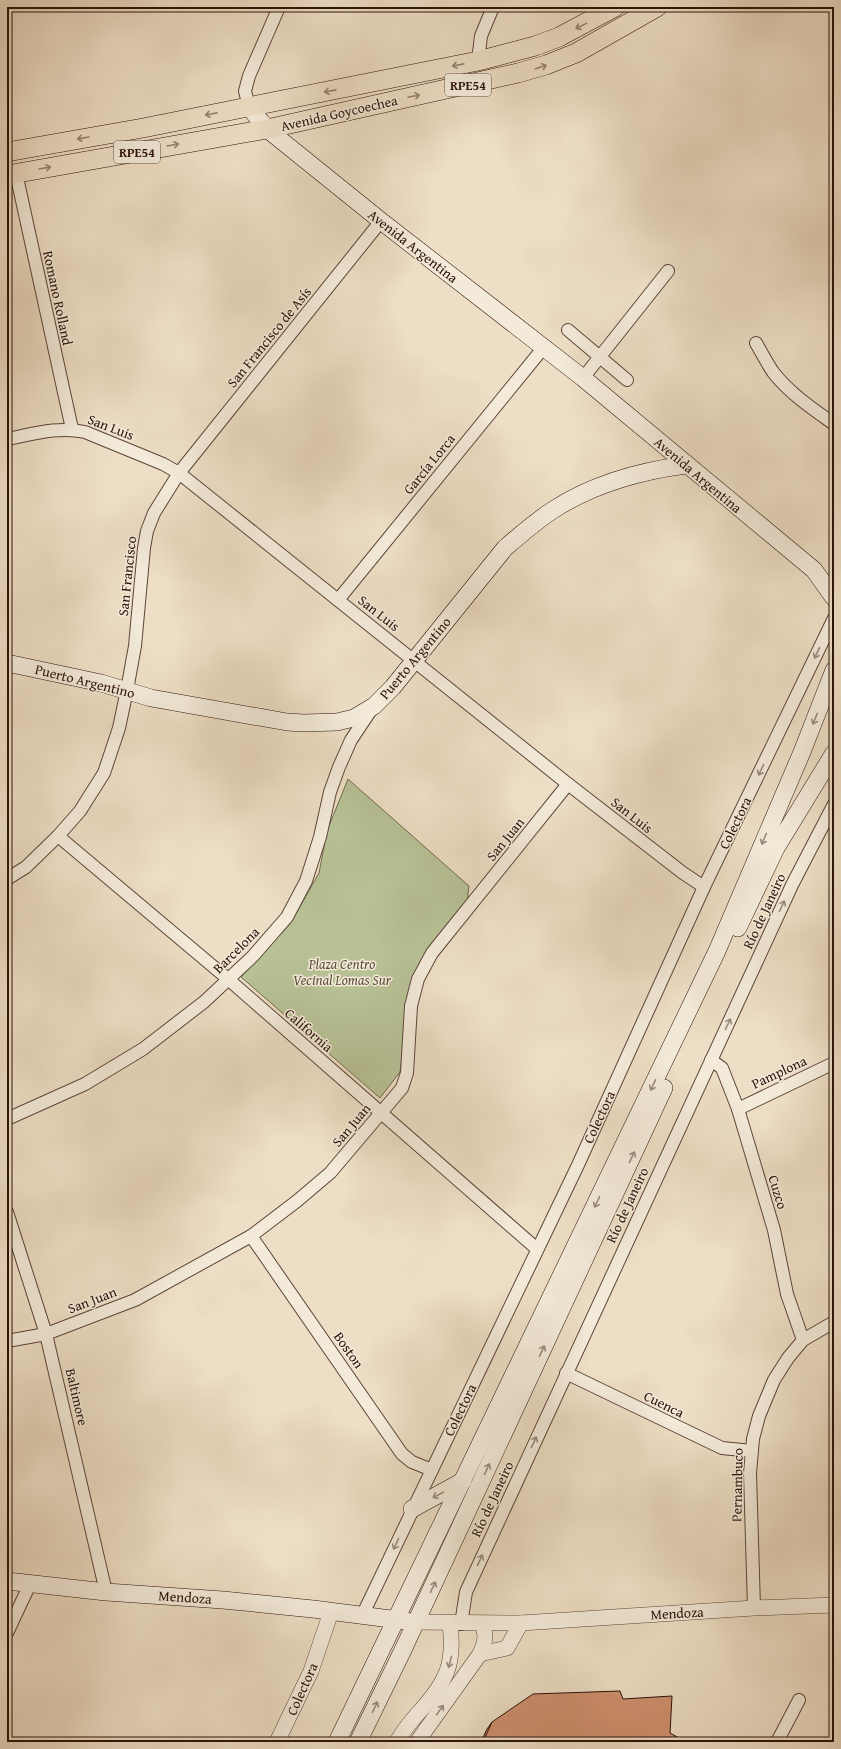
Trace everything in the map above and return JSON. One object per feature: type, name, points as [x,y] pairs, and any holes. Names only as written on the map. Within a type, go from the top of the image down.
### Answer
[{"type":"main road","name":"Avenida Goycoechea","points":[[7,152],[143,128],[478,61],[535,46],[559,37],[615,7]]},
{"type":"main road","name":"Avenida Goycoechea","points":[[11,174],[267,129],[496,78],[546,65],[576,53],[657,7]]},
{"type":"main road","name":"Avenida Argentina","points":[[249,107],[267,129],[381,221],[583,378],[814,570],[834,598]]},
{"type":"main road","name":"Puerto Argentino","points":[[7,663],[127,690],[151,698],[287,722],[324,723],[354,718],[374,706],[393,687],[505,548],[524,532],[553,510],[577,496],[607,483],[633,475],[686,465]]},
{"type":"main road","name":"Avenida Argentina","points":[[814,570],[834,578]]},
{"type":"main road","points":[[337,1742],[717,950],[802,752],[834,670]]},
{"type":"main road","points":[[358,1742],[416,1622],[776,848],[834,753]]},
{"type":"main road","points":[[412,1509],[463,1481]]},
{"type":"main road","name":"Mendoza","points":[[7,1581],[106,1592],[223,1600],[416,1622]]},
{"type":"street","points":[[249,107],[245,91],[249,76],[279,7]]},
{"type":"street","points":[[478,61],[481,36],[493,7]]},
{"type":"street","name":"Romano Rolland","points":[[11,174],[72,429]]},
{"type":"street","name":"San Francisco de Asís","points":[[180,473],[381,221]]},
{"type":"street","points":[[583,378],[668,271]]},
{"type":"street","points":[[568,330],[627,380]]},
{"type":"street","points":[[756,343],[774,373],[787,387],[801,400],[834,424]]},
{"type":"street","name":"García Lorca","points":[[338,600],[544,347]]},
{"type":"street","name":"San Luis","points":[[7,439],[56,429],[72,429],[85,432],[164,464],[180,473],[568,784],[682,873],[704,887]]},
{"type":"street","name":"San Francisco","points":[[127,690],[135,646],[144,548],[147,531],[154,513],[180,473]]},
{"type":"street","name":"Colectora","points":[[362,1616],[581,1158],[704,887],[834,618]]},
{"type":"street","points":[[7,879],[26,866],[58,836],[80,811],[104,773],[119,728],[127,690]]},
{"type":"street","name":"Barcelona","points":[[7,1120],[85,1084],[143,1049],[204,1002],[253,956],[287,917],[306,881],[320,836],[330,792],[339,767],[351,740],[374,706]]},
{"type":"street","name":"San Juan","points":[[7,1341],[46,1334],[135,1300],[251,1236],[297,1201],[330,1173],[402,1088],[407,1073],[411,1006],[418,980],[432,953],[568,784]]},
{"type":"street","name":"Río de Janeiro","points":[[456,1624],[466,1592],[566,1374],[792,885],[834,804]]},
{"type":"street","name":"California","points":[[58,836],[228,979],[537,1250]]},
{"type":"street","name":"Cuzco","points":[[711,1060],[722,1068],[738,1109],[774,1230],[787,1294],[795,1321],[803,1340]]},
{"type":"street","name":"Pamplona","points":[[738,1109],[834,1063]]},
{"type":"street","name":"Baltimore","points":[[7,1212],[46,1334],[106,1592]]},
{"type":"street","name":"Boston","points":[[251,1236],[402,1454],[412,1462],[432,1470]]},
{"type":"street","name":"Pernambuco","points":[[754,1608],[750,1473],[753,1439],[759,1416],[774,1380],[788,1358],[803,1340],[834,1322]]},
{"type":"street","name":"Cuenca","points":[[566,1374],[722,1448],[752,1451]]},
{"type":"street","points":[[7,1633],[30,1584]]},
{"type":"street","name":"Mendoza","points":[[416,1622],[456,1624],[521,1623],[754,1608],[834,1605]]},
{"type":"street","name":"Colectora","points":[[278,1742],[311,1671],[331,1612]]},
{"type":"street","points":[[480,1654],[507,1648],[521,1623]]},
{"type":"street","points":[[397,1742],[407,1726],[441,1684],[452,1655],[456,1624]]},
{"type":"street","points":[[417,1742],[480,1654],[486,1638],[485,1630],[482,1624]]},
{"type":"street","points":[[778,1742],[799,1700]]},
{"type":"green space","name":"Plaza Centro Vecinal Lomas Sur","points":[[348,779],[469,886],[467,902],[444,931],[412,979],[400,1072],[380,1098],[241,977],[290,924],[319,873],[327,831]]},
{"type":"building","points":[[620,1691],[623,1699],[672,1696],[670,1733],[679,1738],[678,1742],[483,1742],[492,1722],[533,1694]]}]
